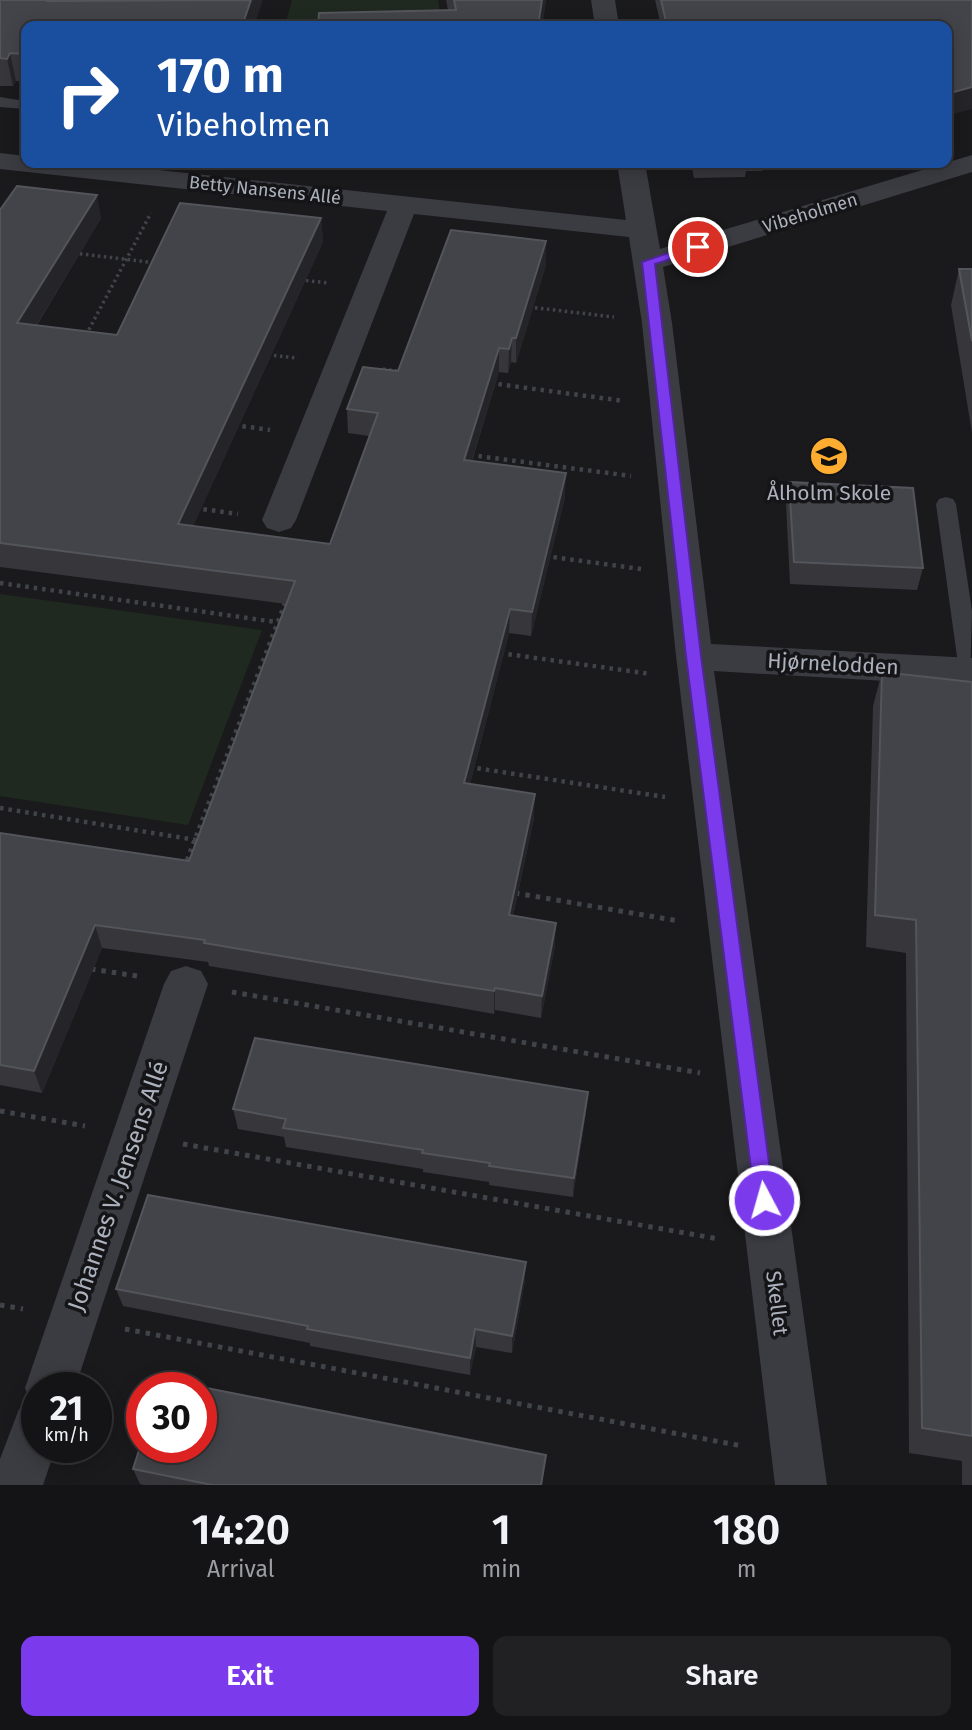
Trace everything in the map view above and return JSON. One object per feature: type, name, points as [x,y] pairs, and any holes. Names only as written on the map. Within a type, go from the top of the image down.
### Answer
[{"type":"street","points":[[603,0],[606,21]]},
{"type":"street","name":"Betty Nansens Allé","points":[[0,161],[21,163]]},
{"type":"street","name":"Vibeholmen","points":[[648,262],[972,163]]},
{"type":"street","name":"Betty Nansens Allé","points":[[66,168],[642,230]]},
{"type":"street","name":"Skellet","points":[[632,168],[648,262],[695,668],[728,929],[751,1081],[799,1471]]},
{"type":"street","points":[[279,520],[404,204]]},
{"type":"street","name":"Hjørnelodden","points":[[695,668],[971,672]]},
{"type":"street","name":"Johannes V. Jensens Allé","points":[[55,1372],[186,984]]},
{"type":"street","points":[[17,1485],[25,1463]]},
{"type":"lane","points":[[0,102],[21,105]]},
{"type":"lane","points":[[946,504],[971,672]]},
{"type":"path","points":[[81,344],[170,179]]},
{"type":"path","points":[[187,507],[279,520]]},
{"type":"path","points":[[534,555],[686,575]]},
{"type":"path","points":[[0,583],[292,624]]},
{"type":"path","points":[[181,877],[291,586]]},
{"type":"path","points":[[494,652],[695,668]]},
{"type":"path","points":[[236,732],[250,734]]},
{"type":"path","points":[[468,767],[714,804]]},
{"type":"path","points":[[0,808],[209,842]]},
{"type":"path","points":[[509,892],[728,929]]},
{"type":"path","points":[[78,967],[751,1081]]},
{"type":"path","points":[[0,1111],[770,1248]]},
{"type":"path","points":[[0,1305],[799,1471]]},
{"type":"green space","points":[[292,0],[438,0],[441,21],[286,21]]},
{"type":"green space","points":[[0,594],[262,630],[188,825],[0,796]]},
{"type":"building","points":[[0,0],[251,0],[244,21],[21,21],[21,54],[10,53],[7,59],[0,58]]},
{"type":"building","points":[[454,0],[542,0],[539,21],[318,21],[319,13],[456,10]]},
{"type":"building","points":[[661,0],[972,0],[972,87],[952,93],[952,21],[666,21]]},
{"type":"building","points":[[17,186],[97,195],[17,323],[117,335],[180,203],[321,218],[178,524],[330,544],[378,413],[347,409],[363,367],[398,371],[451,230],[546,241],[516,338],[512,338],[509,349],[499,348],[464,460],[566,473],[532,612],[510,609],[464,783],[535,794],[509,915],[556,923],[542,996],[448,984],[204,943],[205,940],[95,925],[34,1071],[0,1065],[0,833],[189,861],[295,581],[0,543],[0,210]]},
{"type":"building","points":[[959,269],[972,269],[972,341]]},
{"type":"building","points":[[789,482],[913,488],[923,568],[794,562]]},
{"type":"building","points":[[882,672],[972,682],[972,1436],[922,1428],[916,920],[875,915]]},
{"type":"building","points":[[255,1038],[588,1092],[574,1178],[489,1166],[490,1163],[422,1153],[423,1150],[283,1128],[286,1119],[233,1109]]},
{"type":"building","points":[[148,1195],[526,1262],[512,1336],[475,1329],[470,1358],[307,1329],[308,1326],[116,1289]]},
{"type":"building","points":[[217,1390],[546,1455],[541,1485],[212,1485],[133,1469],[135,1463],[217,1463]]},
{"type":"place","name":"Ålholm Skole","points":[[829,456]]},
{"type":"route","points":[[698,247],[648,262],[694,656],[728,929],[751,1081],[764,1200]]}]
